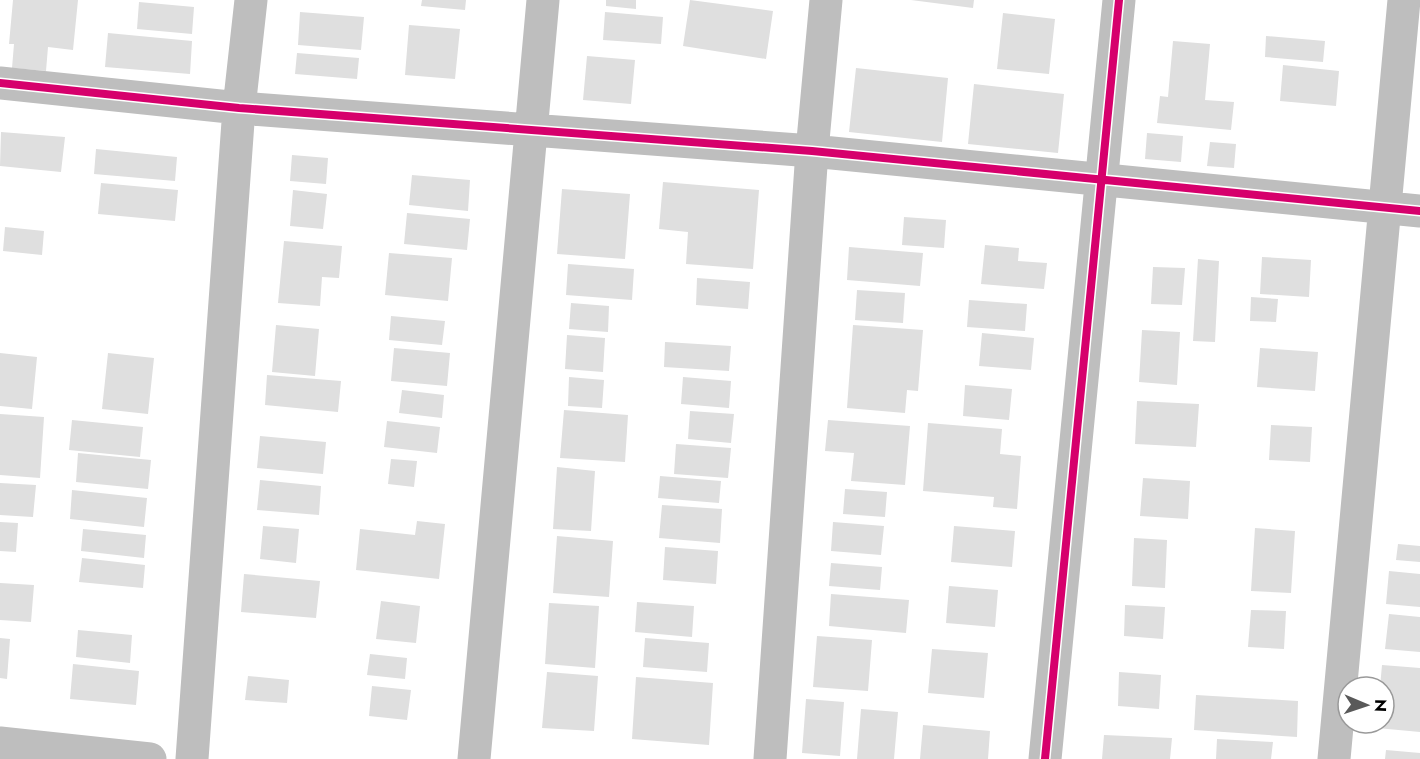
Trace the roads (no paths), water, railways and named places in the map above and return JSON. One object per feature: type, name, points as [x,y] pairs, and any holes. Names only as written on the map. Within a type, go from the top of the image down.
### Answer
[{"type":"street","points":[[192,759],[239,108],[251,0]]},
{"type":"street","points":[[474,759],[529,131],[543,0]]},
{"type":"street","points":[[770,759],[812,151],[826,0]]},
{"type":"street","points":[[1045,759],[1119,0]]},
{"type":"street","points":[[1334,759],[1404,0]]},
{"type":"street","points":[[0,84],[239,108],[812,151],[1103,182],[1420,211]]},
{"type":"street","points":[[0,743],[150,759]]}]
